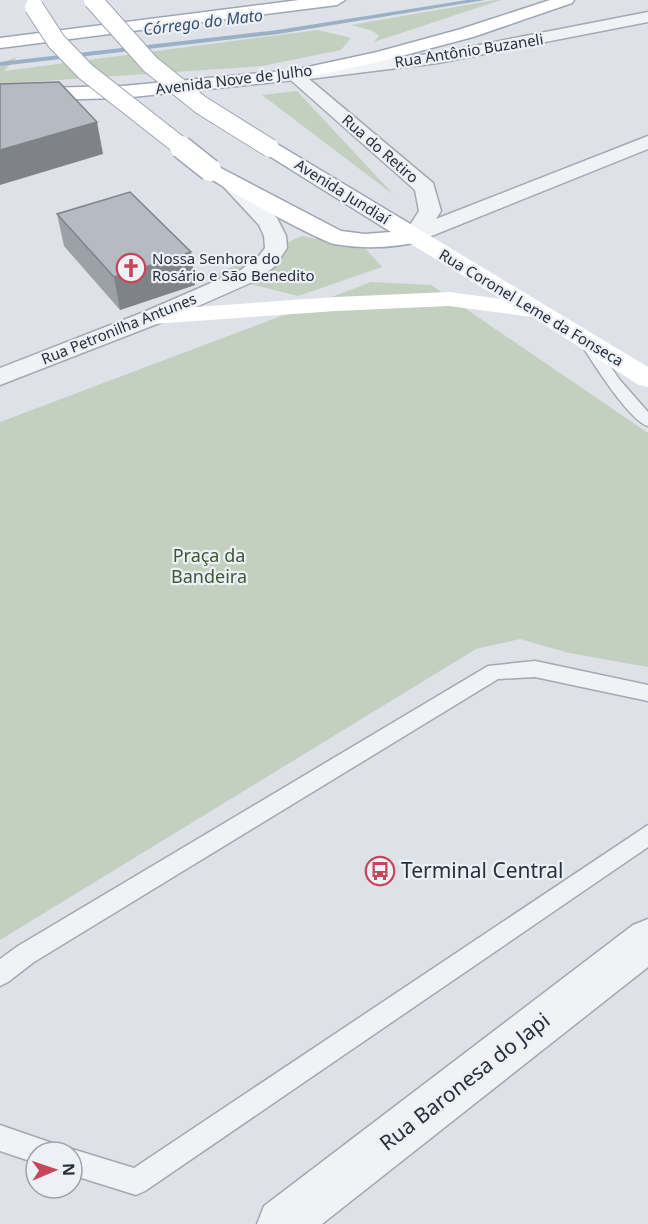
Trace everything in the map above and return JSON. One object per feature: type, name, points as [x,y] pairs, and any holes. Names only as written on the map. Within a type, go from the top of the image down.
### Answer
[{"type":"main road","name":"Avenida Jundiaí","points":[[93,0],[150,64],[201,105],[414,236]]},
{"type":"main road","points":[[0,43],[277,4],[337,0]]},
{"type":"main road","points":[[467,33],[537,0]]},
{"type":"main road","name":"Avenida Nove de Julho","points":[[0,95],[123,92],[294,75],[379,57],[467,33],[566,0]]},
{"type":"main road","points":[[33,3],[56,41],[86,72],[210,170],[231,183],[335,237],[365,241],[414,236]]},
{"type":"main road","name":"Rua Coronel Leme da Fonseca","points":[[414,236],[648,379]]},
{"type":"main road","points":[[153,317],[336,304],[449,299],[539,311]]},
{"type":"street","name":"Rua Antônio Buzaneli","points":[[294,75],[438,58],[646,19]]},
{"type":"street","name":"Rua do Retiro","points":[[294,75],[425,188],[430,211],[414,236]]},
{"type":"street","points":[[414,236],[648,142]]},
{"type":"street","name":"Rua Petronilha Antunes","points":[[0,377],[153,317],[249,275],[267,261],[276,248],[269,223],[231,183]]},
{"type":"street","name":"Rua Baronesa do Japi","points":[[282,1224],[648,940]]},
{"type":"lane","points":[[585,339],[608,375],[648,421]]},
{"type":"lane","points":[[0,974],[26,954],[495,671],[535,669],[648,693]]},
{"type":"lane","points":[[84,1166],[136,1182],[648,835]]},
{"type":"lane","points":[[0,1138],[24,1146]]},
{"type":"green space","points":[[501,0],[374,42],[379,36],[373,31],[351,25]]},
{"type":"green space","points":[[318,30],[351,38],[341,50],[262,66],[0,84],[0,63],[17,57],[4,71]]},
{"type":"green space","points":[[297,91],[394,195],[262,95]]},
{"type":"green space","points":[[302,236],[365,248],[382,267],[298,296],[214,275]]},
{"type":"green space","name":"Praça da Bandeira","points":[[371,282],[431,285],[648,433],[648,667],[569,653],[520,639],[476,649],[0,940],[0,422]]},
{"type":"building","points":[[59,82],[97,122],[0,150],[0,84]]},
{"type":"building","points":[[130,192],[191,252],[114,277],[57,214]]},
{"type":"waterway","name":"Córrego do Mato","points":[[0,64],[278,32],[481,0]]},
{"type":"place","name":"Nossa Senhora do Rosário e São Benedito","points":[[131,268]]},
{"type":"place","name":"Terminal Central","points":[[380,871]]}]
